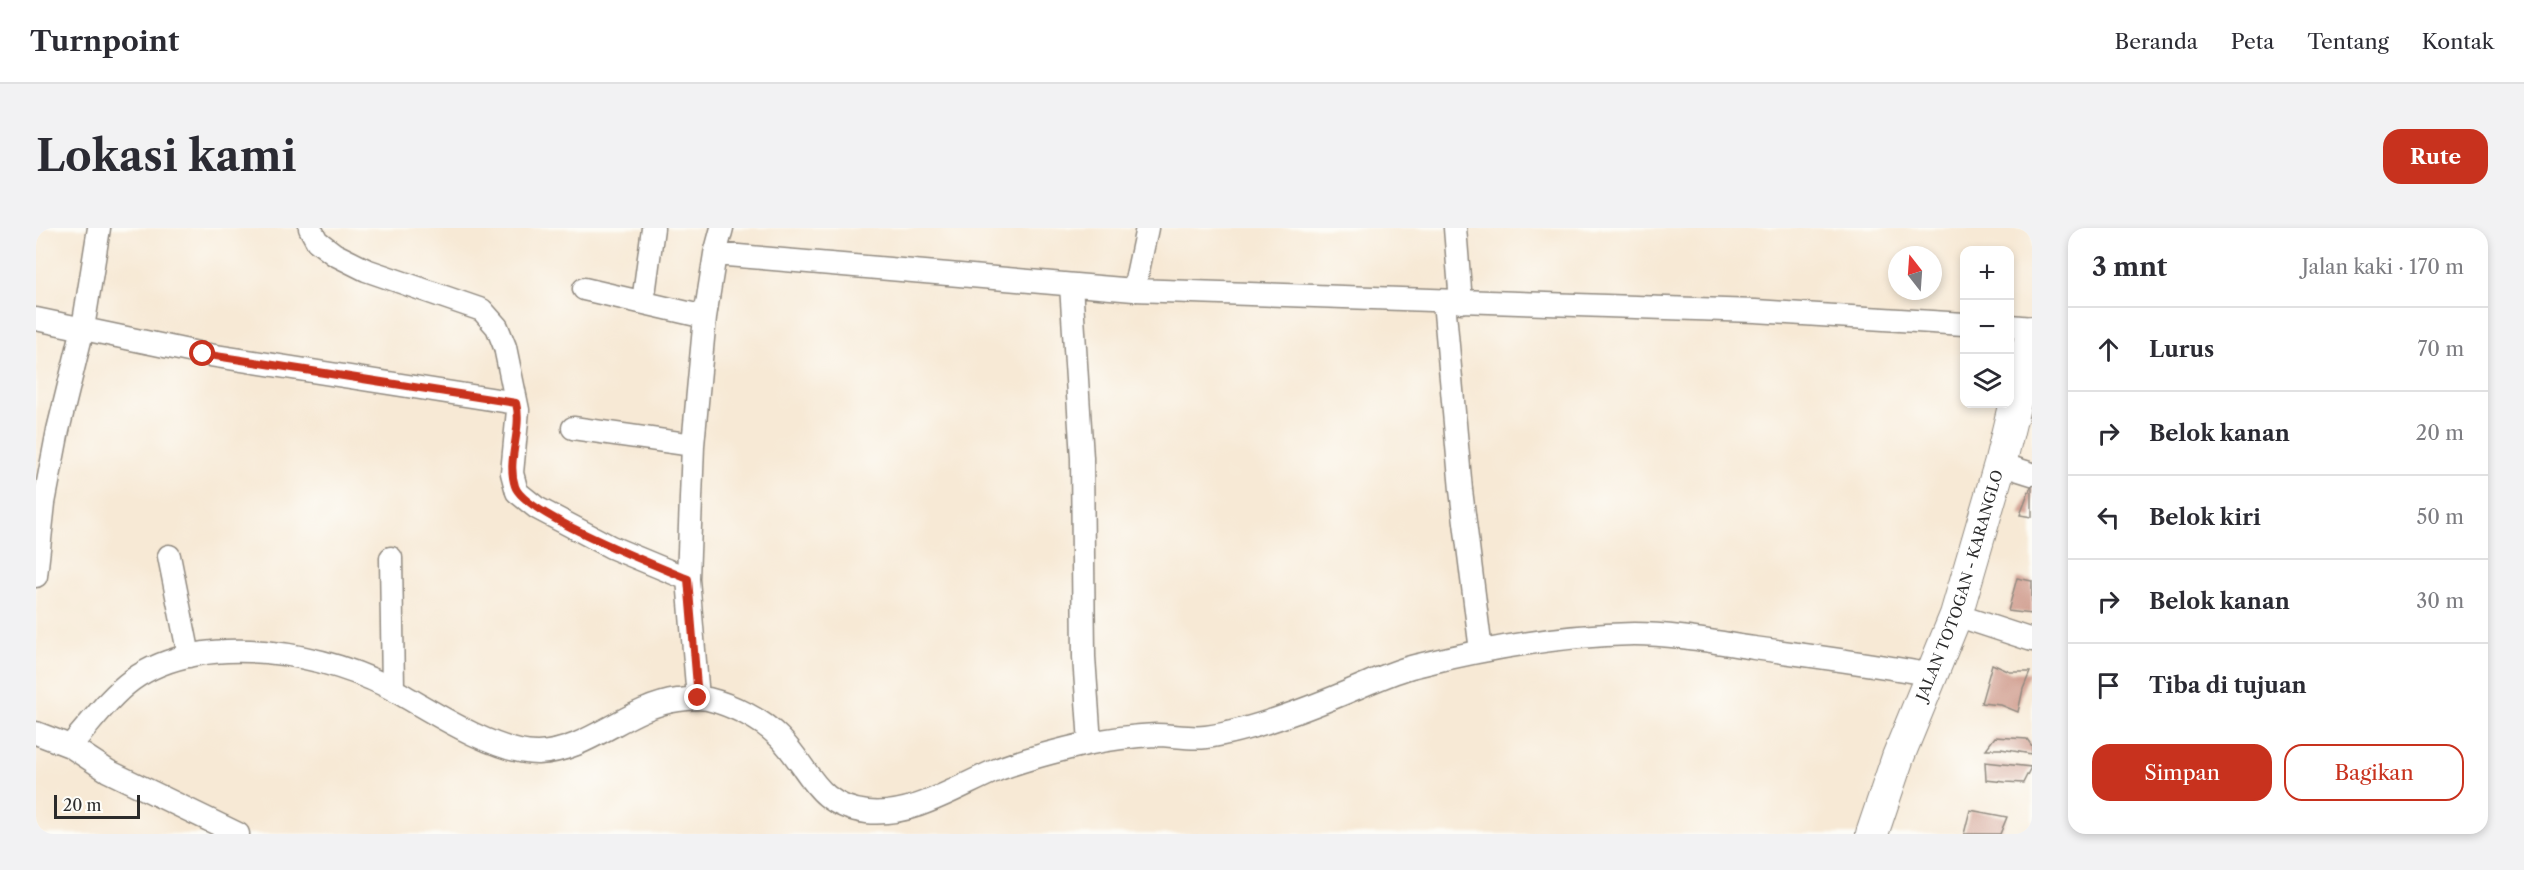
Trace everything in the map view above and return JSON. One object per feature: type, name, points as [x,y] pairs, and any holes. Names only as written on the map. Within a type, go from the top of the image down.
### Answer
[{"type":"main road","name":"JALAN TOTOGAN - KARANGLO","points":[[1872,834],[1898,757],[1956,615],[2000,464],[2032,330]]},
{"type":"street","points":[[36,576],[48,482],[82,328],[99,228]]},
{"type":"street","points":[[310,228],[317,241],[334,254],[366,270],[482,310],[497,327],[506,347],[516,403],[517,436],[513,473],[517,492],[537,508],[611,547],[688,579]]},
{"type":"street","points":[[643,302],[653,228]]},
{"type":"street","points":[[698,698],[688,579],[693,445],[705,317],[715,254],[722,228]]},
{"type":"street","points":[[1134,290],[1148,228]]},
{"type":"street","points":[[1455,228],[1452,302],[1461,489],[1481,651]]},
{"type":"street","points":[[715,254],[1134,290],[1755,310],[1960,324]]},
{"type":"street","points":[[1071,285],[1082,458],[1084,657],[1090,743]]},
{"type":"street","points":[[584,290],[705,317]]},
{"type":"street","points":[[36,319],[203,354],[516,403]]},
{"type":"street","points":[[2014,327],[2032,330]]},
{"type":"street","points":[[573,428],[693,445]]},
{"type":"street","points":[[2000,464],[2032,474]]},
{"type":"street","points":[[169,556],[189,656]]},
{"type":"street","points":[[390,558],[393,689]]},
{"type":"street","points":[[1956,615],[2032,640]]},
{"type":"street","points":[[70,746],[133,679],[150,669],[189,656],[228,650],[278,653],[339,668],[393,689],[468,731],[523,752],[538,753],[577,744],[647,708],[669,702],[708,699],[752,718],[779,737],[819,792],[844,808],[873,813],[905,810],[1033,757],[1090,743],[1155,735],[1204,738],[1320,702],[1386,674],[1481,651],[1538,641],[1639,634],[1688,637],[1821,655],[1933,675]]},
{"type":"street","points":[[36,733],[70,746],[108,771],[238,834]]},
{"type":"building","points":[[2032,484],[2032,517],[2020,515]]},
{"type":"building","points":[[2017,578],[2032,581],[2032,614],[2008,611]]},
{"type":"building","points":[[1992,664],[2010,672],[2030,672],[2023,689],[2018,712],[2001,705],[1981,703]]},
{"type":"building","points":[[1995,737],[2027,739],[2032,746],[2032,754],[1986,749]]},
{"type":"building","points":[[1985,762],[2031,767],[2023,783],[1986,780]]},
{"type":"building","points":[[1970,810],[2007,817],[2000,834],[1964,834]]},
{"type":"route","points":[[203,354],[516,403],[517,436],[513,473],[517,492],[537,508],[611,547],[688,579],[698,698]]}]
